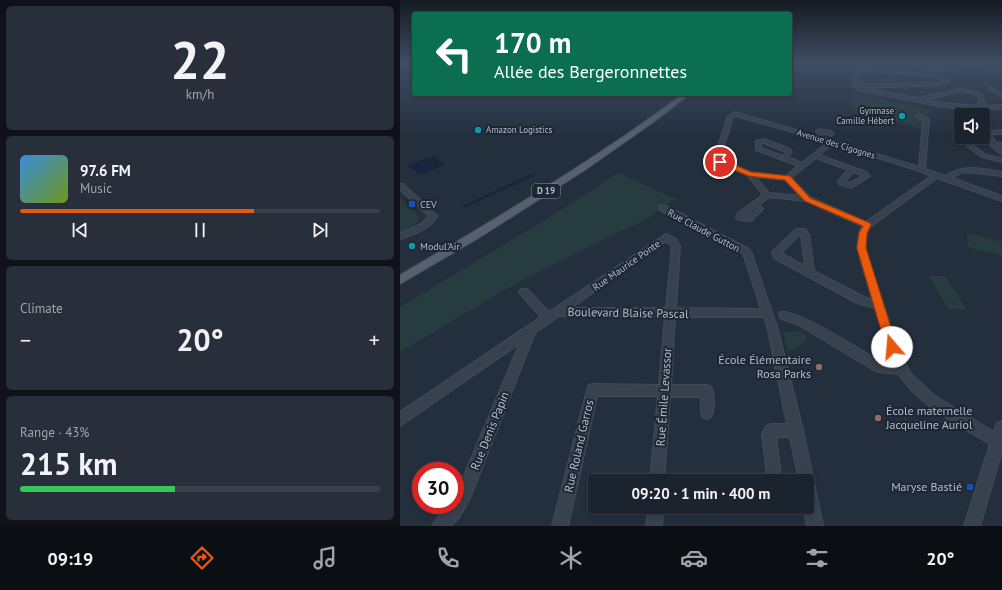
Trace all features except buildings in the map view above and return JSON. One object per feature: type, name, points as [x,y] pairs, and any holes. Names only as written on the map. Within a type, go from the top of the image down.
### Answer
[{"type":"main road","name":"D 19","points":[[401,277],[547,185],[629,131],[678,96]]},
{"type":"main road","name":"D 19","points":[[401,277],[566,178],[635,132],[684,96]]},
{"type":"street","points":[[990,88],[1002,95]]},
{"type":"street","points":[[860,89],[944,105],[971,108],[1002,107]]},
{"type":"street","points":[[914,99],[924,99],[958,90],[968,90],[980,95],[982,97],[981,104],[985,107]]},
{"type":"street","points":[[991,96],[1002,95]]},
{"type":"street","name":"Avenue des Cigognes","points":[[749,174],[720,162],[722,143],[731,116],[735,114],[812,136],[826,138],[922,170],[1002,199]]},
{"type":"street","points":[[918,116],[926,119],[922,170]]},
{"type":"street","points":[[1002,132],[988,133],[991,142],[1002,153]]},
{"type":"street","points":[[788,178],[815,156],[826,138]]},
{"type":"street","points":[[994,144],[1002,145]]},
{"type":"street","points":[[969,145],[984,156],[1002,160]]},
{"type":"street","points":[[815,156],[849,168]]},
{"type":"street","points":[[784,158],[803,165]]},
{"type":"street","points":[[947,179],[950,175],[966,170],[1002,174]]},
{"type":"street","points":[[749,174],[788,178],[807,199]]},
{"type":"street","points":[[749,174],[767,195]]},
{"type":"street","points":[[936,175],[867,225],[863,233],[861,248],[895,357],[901,369],[916,388],[931,400],[1001,438],[972,526]]},
{"type":"street","points":[[400,186],[433,216],[425,224],[400,236]]},
{"type":"street","points":[[755,204],[767,195],[807,199],[867,225]]},
{"type":"street","name":"Rue Claude Gutton","points":[[663,208],[746,251],[751,261],[768,313]]},
{"type":"street","points":[[810,273],[805,234],[802,231],[799,231],[776,254],[777,256],[861,300],[878,305]]},
{"type":"street","name":"Rue Maurice Ponte","points":[[553,315],[666,237],[673,241],[676,246],[671,314]]},
{"type":"street","points":[[400,420],[553,315],[524,292]]},
{"type":"street","points":[[768,313],[796,430],[805,474]]},
{"type":"street","name":"Boulevard Blaise Pascal","points":[[553,315],[768,313]]},
{"type":"street","name":"Rue Émile Levassor","points":[[658,474],[671,314]]},
{"type":"street","points":[[784,315],[801,321],[881,368],[901,369]]},
{"type":"street","name":"Rue Denis Papin","points":[[445,524],[463,498],[531,330]]},
{"type":"street","name":"Rue Roland Garros","points":[[560,526],[592,390],[664,390]]},
{"type":"street","points":[[664,390],[707,391],[707,414]]},
{"type":"street","points":[[774,474],[769,434],[771,430],[796,430]]},
{"type":"street","points":[[654,526],[655,514]]},
{"type":"street","points":[[813,514],[815,526]]},
{"type":"green space","points":[[854,94],[931,110],[923,119],[922,129],[851,110],[852,107],[849,104],[853,101]]},
{"type":"green space","points":[[618,173],[676,199],[661,208],[649,218],[522,280],[400,352],[400,307],[547,219]]},
{"type":"green space","points":[[400,198],[420,218],[416,224],[400,232]]},
{"type":"green space","points":[[967,233],[1002,242],[1002,256],[968,247]]},
{"type":"green space","points":[[929,276],[945,276],[966,309],[949,309]]},
{"type":"green space","points":[[801,331],[806,336],[806,341],[788,352],[783,332]]},
{"type":"water","points":[[434,156],[445,165],[422,174],[419,174],[408,166],[410,164]]},
{"type":"water","points":[[531,174],[534,176],[464,208],[462,206]]},
{"type":"place","name":"Gymnase Camille Hébert","points":[[902,116]]},
{"type":"place","name":"Amazon Logistics","points":[[478,130]]},
{"type":"place","name":"CEV","points":[[412,204]]},
{"type":"place","name":"Modul'Air","points":[[412,246]]},
{"type":"place","name":"École Élémentaire Rosa Parks","points":[[819,367]]},
{"type":"place","name":"École maternelle Jacqueline Auriol","points":[[878,418]]},
{"type":"place","name":"Maryse Bastié","points":[[970,487]]},
{"type":"route","points":[[720,162],[749,174],[788,178],[807,199],[867,225],[863,233],[861,248],[892,347]]}]
